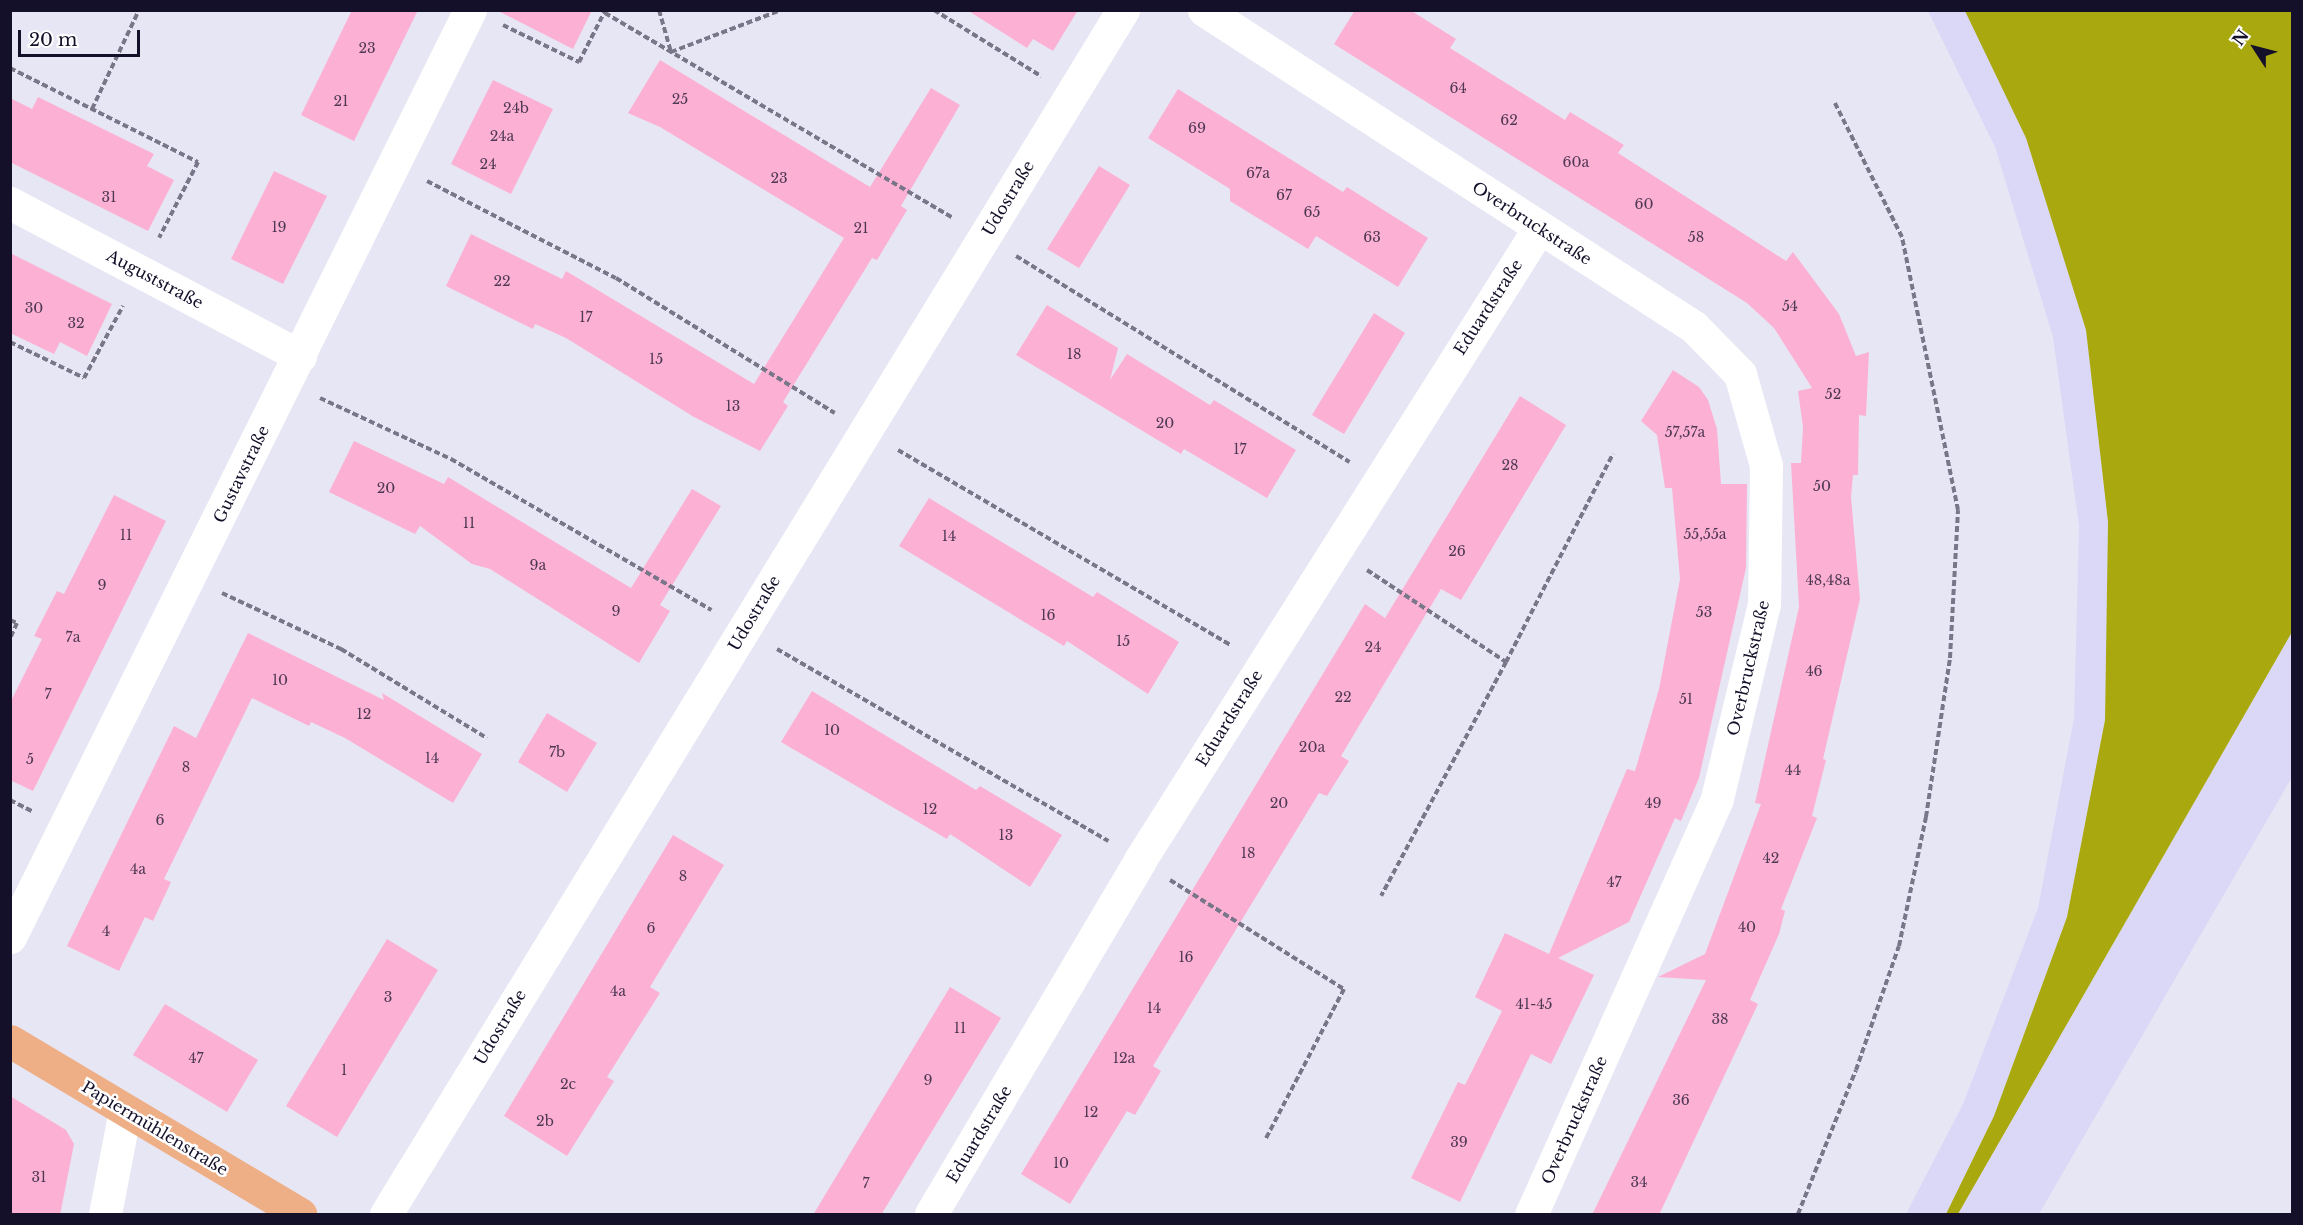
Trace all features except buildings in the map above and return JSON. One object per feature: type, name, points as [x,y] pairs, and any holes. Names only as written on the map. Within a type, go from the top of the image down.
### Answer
[{"type":"main road","name":"Papiermühlenstraße","points":[[10,1041],[300,1215]]},
{"type":"street","name":"Udostraße","points":[[386,1215],[1123,10]]},
{"type":"street","name":"Overbruckstraße","points":[[1204,10],[1694,327],[1740,374],[1766,465],[1764,604],[1717,799],[1531,1215]]},
{"type":"street","name":"Gustavstraße","points":[[10,937],[293,369],[483,16]]},
{"type":"street","name":"Auguststraße","points":[[10,203],[141,272],[293,369]]},
{"type":"street","name":"Eduardstraße","points":[[931,1215],[1140,860],[1334,548],[1539,228]]},
{"type":"street","points":[[105,1215],[125,1110]]},
{"type":"path","points":[[92,109],[139,10]]},
{"type":"path","points":[[483,16],[579,63],[606,10]]},
{"type":"path","points":[[658,10],[670,52],[781,10]]},
{"type":"path","points":[[934,10],[1071,94]]},
{"type":"path","points":[[10,68],[198,162],[84,378],[10,342]]},
{"type":"path","points":[[1798,1215],[1856,1070],[1899,946],[1926,817],[1950,658],[1958,510],[1902,237],[1835,103]]},
{"type":"path","points":[[293,369],[1140,860],[1344,989],[1265,1140]]},
{"type":"path","points":[[1381,896],[1506,662],[1613,454]]},
{"type":"path","points":[[1334,548],[1506,662]]},
{"type":"path","points":[[190,578],[341,649],[487,738]]},
{"type":"path","points":[[10,620],[16,623],[10,639]]},
{"type":"shaded area","points":[[1965,10],[2026,138],[2086,330],[2108,522],[2105,720],[2067,917],[1994,1116],[1946,1214],[1906,1214],[1963,1104],[2038,908],[2074,718],[2079,526],[2053,337],[1995,147],[1928,11]]},
{"type":"shaded area","points":[[1965,11],[2292,11],[2292,632],[1958,1214],[1946,1214],[1994,1116],[2067,917],[2105,720],[2108,522],[2086,330],[2026,138]]},
{"type":"shaded area","points":[[2292,632],[2292,777],[2039,1214],[1958,1214]]}]
